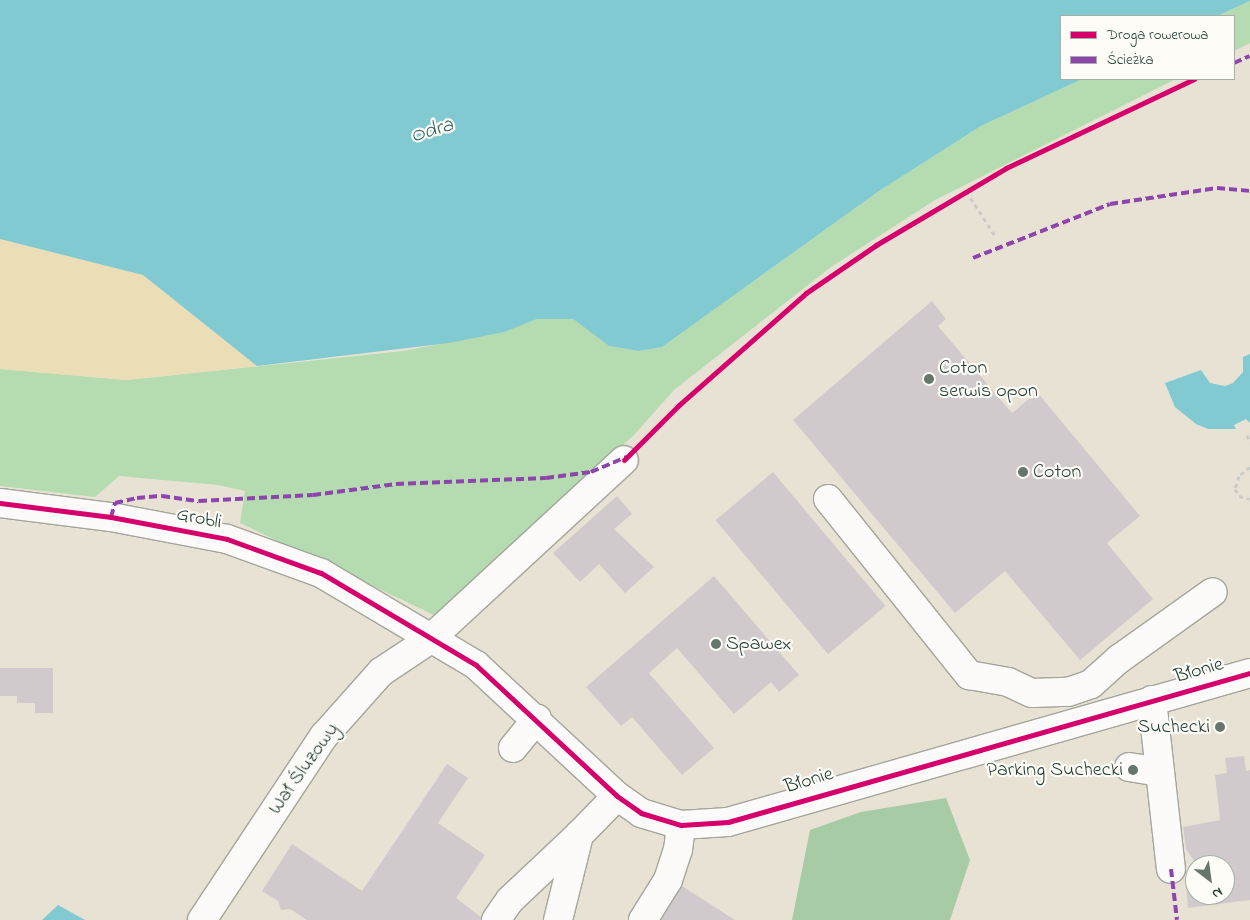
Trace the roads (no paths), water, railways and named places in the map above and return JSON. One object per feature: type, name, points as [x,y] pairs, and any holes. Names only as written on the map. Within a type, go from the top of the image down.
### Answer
[{"type":"street","name":"Wał Śluzowy","points":[[202,920],[324,736],[381,672],[429,640],[624,460]]},
{"type":"street","points":[[828,499],[969,675],[1008,682],[1032,693],[1068,692],[1091,684],[1119,659],[1213,592]]},
{"type":"street","name":"Grobli","points":[[0,503],[111,517],[226,539],[278,555],[329,578],[429,640]]},
{"type":"street","name":"Błonie","points":[[429,640],[476,665],[537,718],[617,796],[641,813],[681,825],[728,822],[1250,673]]},
{"type":"street","points":[[1152,700],[1171,869]]},
{"type":"street","points":[[513,748],[537,718]]},
{"type":"street","points":[[1129,767],[1160,772]]},
{"type":"street","points":[[496,920],[510,900],[617,796]]},
{"type":"street","points":[[643,920],[668,880],[678,850],[681,825]]},
{"type":"street","points":[[558,920],[579,835]]},
{"type":"water","name":"Odra","points":[[0,0],[1250,0],[1219,15],[1060,15],[1060,80],[1080,80],[981,126],[879,191],[662,347],[639,351],[609,346],[573,319],[537,319],[504,332],[449,343],[257,366],[143,275],[0,239]]},
{"type":"water","points":[[1250,354],[1250,423],[1246,419],[1234,425],[1236,429],[1208,429],[1196,424],[1175,407],[1165,383],[1201,370],[1210,383],[1225,386],[1233,383],[1243,372],[1243,357]]},
{"type":"water","points":[[58,905],[85,920],[42,920]]},
{"type":"place","name":"Coton serwis opon","points":[[929,379]]},
{"type":"place","name":"Coton","points":[[1023,472]]},
{"type":"place","name":"Spawex","points":[[716,644]]},
{"type":"place","name":"Suchecki","points":[[1220,727]]},
{"type":"place","name":"Parking Suchecki","points":[[1133,770]]}]
